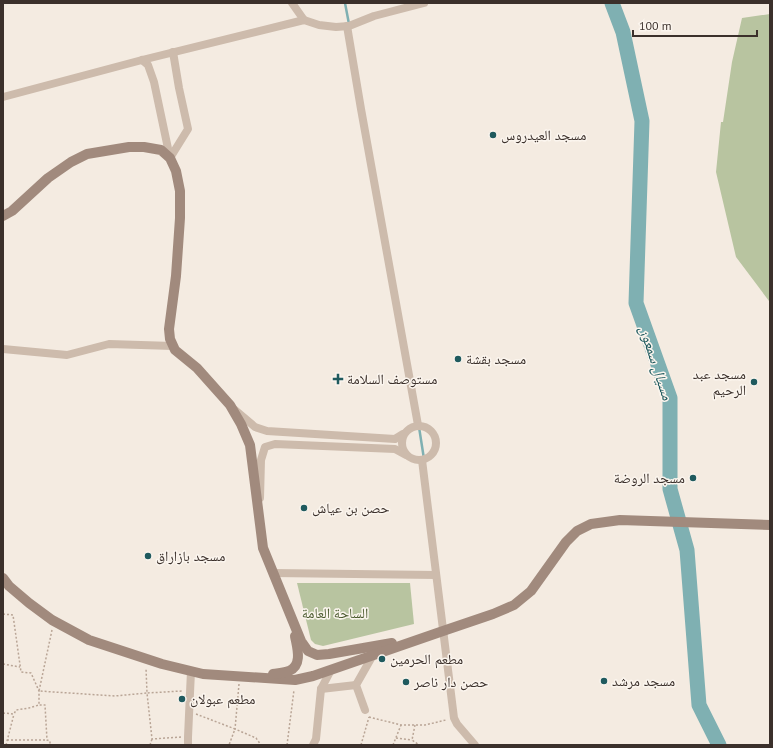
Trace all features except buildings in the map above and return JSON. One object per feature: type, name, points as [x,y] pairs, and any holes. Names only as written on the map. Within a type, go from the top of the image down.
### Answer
[{"type":"main road","points":[[3,216],[12,211],[48,178],[71,162],[87,154],[144,146],[161,150],[170,158],[176,171],[180,191],[180,218],[176,276],[169,329],[170,339],[175,350],[197,368],[230,406],[241,424],[250,445],[263,548],[301,641],[308,651],[317,655],[419,639]]},
{"type":"main road","points":[[3,578],[29,603],[54,620],[89,640],[145,658],[203,674],[295,680],[313,676],[493,614],[514,605],[531,592],[566,542],[577,531],[590,524],[620,520],[770,525]]},
{"type":"main road","points":[[251,677],[289,672],[295,668],[298,652],[288,610]]},
{"type":"street","points":[[292,3],[304,20]]},
{"type":"street","points":[[3,96],[304,20],[319,25],[336,27],[347,26],[374,16],[424,3]]},
{"type":"street","points":[[347,26],[418,425]]},
{"type":"street","points":[[170,158],[188,129],[173,52]]},
{"type":"street","points":[[142,60],[148,65],[154,82],[170,158]]},
{"type":"street","points":[[3,349],[67,355],[109,344],[173,346]]},
{"type":"street","points":[[230,406],[255,427],[267,431],[395,439],[404,434],[407,430],[418,425],[429,428],[436,438],[435,450],[428,458],[422,460],[411,459],[396,449],[275,444],[266,447],[261,460],[260,525]]},
{"type":"street","points":[[404,434],[401,445],[406,455]]},
{"type":"street","points":[[422,460],[454,718],[457,724],[475,745]]},
{"type":"street","points":[[273,573],[436,575]]},
{"type":"street","points":[[356,685],[373,655]]},
{"type":"street","points":[[313,745],[316,739],[321,689],[330,670]]},
{"type":"street","points":[[188,741],[191,671]]},
{"type":"street","points":[[321,689],[356,685]]},
{"type":"street","points":[[356,685],[367,713]]},
{"type":"path","points":[[3,614],[13,615],[21,672],[31,673],[39,691]]},
{"type":"path","points":[[38,705],[39,691],[54,620]]},
{"type":"path","points":[[145,658],[152,739],[150,745]]},
{"type":"path","points":[[3,664],[20,667]]},
{"type":"path","points":[[229,745],[235,729],[240,676]]},
{"type":"path","points":[[287,745],[295,680]]},
{"type":"path","points":[[39,691],[115,696],[190,690]]},
{"type":"path","points":[[6,745],[16,710],[45,705],[47,740],[50,741],[50,745]]},
{"type":"path","points":[[189,711],[256,738],[261,745]]},
{"type":"path","points":[[3,713],[14,714]]},
{"type":"path","points":[[361,745],[367,713],[401,725],[425,725],[454,718]]},
{"type":"path","points":[[393,745],[401,725]]},
{"type":"path","points":[[412,740],[415,725]]},
{"type":"path","points":[[396,738],[412,740],[419,745]]},
{"type":"path","points":[[152,739],[188,741]]},
{"type":"path","points":[[7,740],[47,740]]},
{"type":"green space","points":[[770,14],[770,317],[769,301],[736,257],[716,172],[721,122],[723,122],[732,62],[742,18]]},
{"type":"green space","name":"الساحة العامة","points":[[297,583],[410,583],[414,624],[323,646],[315,644],[311,640]]},
{"type":"waterway","points":[[345,3],[349,24]]},
{"type":"waterway","name":"مسيال سمعون","points":[[612,3],[623,32],[642,121],[636,303],[670,398],[670,489],[687,550],[699,705],[719,745]]},
{"type":"waterway","points":[[419,427],[424,459]]},
{"type":"place","name":"مسجد العيدروس","points":[[493,135]]},
{"type":"place","name":"مسجد بقشة","points":[[458,359]]},
{"type":"place","name":"مستوصف السلامة","points":[[338,379]]},
{"type":"place","name":"مسجد عبد الرحيم","points":[[754,382]]},
{"type":"place","name":"مسجد الروضة","points":[[693,478]]},
{"type":"place","name":"حصن بن عياش","points":[[304,508]]},
{"type":"place","name":"مسجد بازاراق","points":[[148,556]]},
{"type":"place","name":"مطعم الحرمين","points":[[382,659]]},
{"type":"place","name":"مسجد مرشد","points":[[604,681]]},
{"type":"place","name":"حصن دار ناصر","points":[[406,682]]},
{"type":"place","name":"مطعم عبولان","points":[[182,699]]}]
